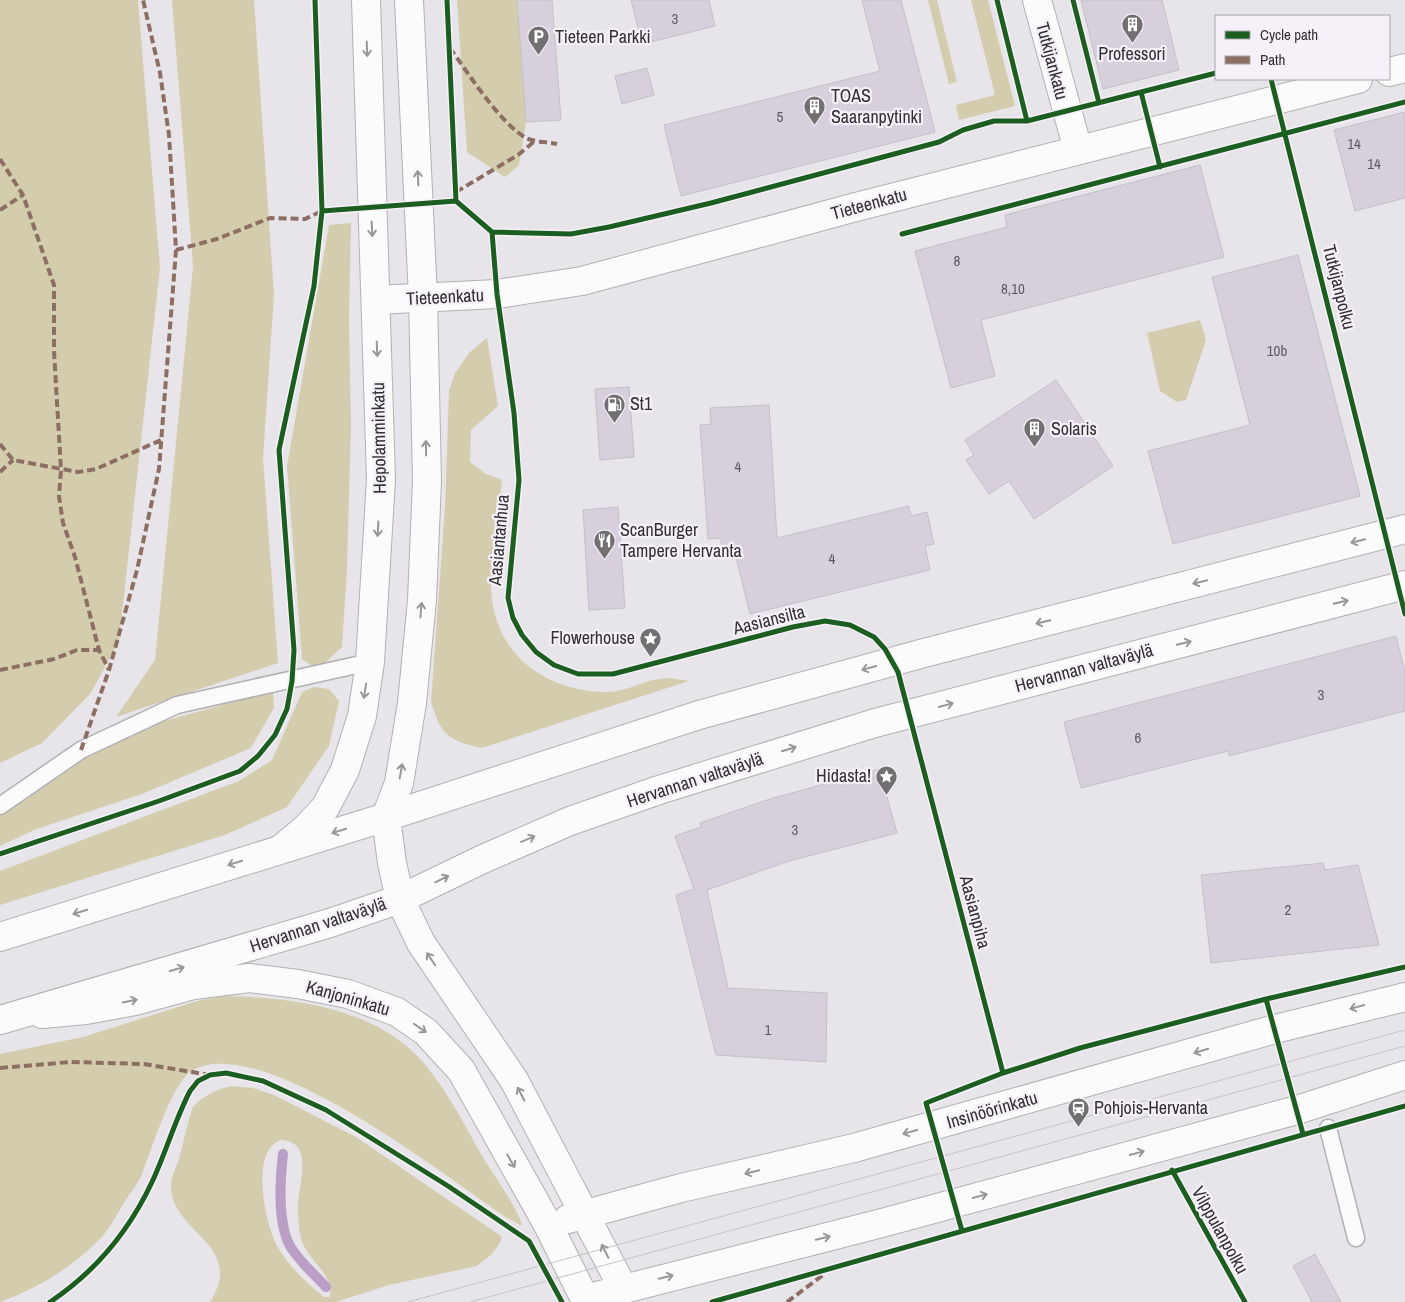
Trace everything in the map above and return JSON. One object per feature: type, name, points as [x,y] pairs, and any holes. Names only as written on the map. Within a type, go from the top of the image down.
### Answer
[{"type":"main road","name":"Hepolamminkatu","points":[[282,848],[305,829],[325,808],[345,770],[362,716],[370,662],[381,479],[366,0]]},
{"type":"main road","points":[[409,0],[423,297],[427,480],[422,600],[412,703],[399,783],[386,818],[400,899],[421,943],[514,1080],[627,1295]]},
{"type":"main road","name":"Tutkijankatu","points":[[1036,0],[1078,150]]},
{"type":"main road","points":[[1390,72],[1405,68]]},
{"type":"main road","name":"Tieteenkatu","points":[[376,300],[497,294],[582,281],[1078,150],[1354,80]]},
{"type":"main road","points":[[0,937],[282,848],[386,818],[699,715],[924,653],[1405,529]]},
{"type":"main road","name":"Hervannan valtaväylä","points":[[6,1019],[330,923],[400,899],[483,859],[570,821],[659,790],[875,723],[1405,586]]},
{"type":"main road","name":"Kanjoninkatu","points":[[6,1019],[86,1010],[193,985],[249,978],[298,984],[348,994],[396,1012],[426,1032],[461,1070],[548,1225],[585,1300]]},
{"type":"main road","name":"Insinöörinkatu","points":[[548,1225],[681,1188],[854,1148],[1275,1029],[1405,997]]},
{"type":"main road","points":[[585,1300],[627,1295],[1296,1110],[1405,1074]]},
{"type":"lane","points":[[0,806],[81,750],[178,705],[370,662]]},
{"type":"lane","points":[[1328,1128],[1356,1238]]},
{"type":"shaded area","points":[[0,0],[138,0],[160,268],[119,641],[91,693],[42,743],[0,763]]},
{"type":"shaded area","points":[[172,0],[254,0],[274,295],[263,458],[278,663],[116,717],[155,660],[193,266]]},
{"type":"shaded area","points":[[457,0],[517,0],[526,122],[519,165],[505,177],[467,152]]},
{"type":"shaded area","points":[[928,0],[937,0],[957,82],[949,84]]},
{"type":"shaded area","points":[[971,0],[988,0],[1015,106],[959,120],[956,105],[995,95]]},
{"type":"shaded area","points":[[351,223],[349,320],[351,425],[347,570],[342,647],[325,663],[314,667],[302,659],[287,466],[329,225]]},
{"type":"shaded area","points":[[1200,320],[1206,340],[1186,400],[1177,402],[1160,391],[1147,333]]},
{"type":"shaded area","points":[[487,338],[498,406],[471,430],[470,462],[486,474],[502,480],[492,560],[491,586],[494,610],[501,630],[512,649],[526,664],[543,676],[562,685],[584,690],[607,692],[622,690],[651,681],[669,678],[689,681],[482,748],[454,739],[448,735],[439,722],[431,702],[445,507],[449,391],[455,373],[469,353]]},
{"type":"shaded area","points":[[314,687],[329,689],[339,701],[329,746],[287,807],[225,835],[0,905],[0,871],[239,781],[272,760],[302,692]]},
{"type":"shaded area","points":[[273,691],[274,708],[251,748],[142,794],[34,830],[0,846],[0,810],[67,765],[146,726]]},
{"type":"shaded area","points":[[222,996],[275,999],[329,1009],[356,1017],[380,1028],[402,1043],[422,1061],[446,1094],[511,1201],[522,1226],[505,1217],[399,1143],[353,1114],[306,1089],[262,1071],[224,1064],[193,1070],[185,1077],[170,1101],[140,1178],[101,1238],[79,1258],[54,1276],[0,1302],[0,1054],[83,1037],[197,1001]]},
{"type":"shaded area","points":[[231,1086],[253,1088],[274,1095],[356,1137],[501,1236],[501,1241],[492,1254],[477,1266],[389,1285],[336,1302],[210,1302],[219,1282],[219,1266],[214,1252],[182,1215],[174,1201],[171,1185],[193,1107],[215,1091]],"holes":[[[281,1140],[292,1143],[299,1149],[302,1158],[298,1204],[301,1237],[307,1251],[329,1282],[330,1297],[324,1297],[288,1263],[279,1249],[269,1224],[263,1190],[265,1158],[271,1147]]]},
{"type":"building","name":"Tieteen Parkki","points":[[517,0],[552,0],[561,120],[526,122]]},
{"type":"building","points":[[631,0],[709,0],[715,26],[642,44]]},
{"type":"building","name":"TOAS Saaranpytinki","points":[[862,0],[901,0],[935,132],[681,196],[664,125],[880,71]]},
{"type":"building","name":"Professori","points":[[1081,0],[1162,0],[1179,70],[1103,89]]},
{"type":"building","points":[[647,68],[654,95],[622,104],[615,76]]},
{"type":"building","points":[[1405,112],[1405,198],[1355,211],[1334,130]]},
{"type":"building","points":[[1200,165],[1224,257],[981,320],[995,376],[951,388],[915,251],[1007,227],[1005,215]]},
{"type":"building","points":[[1298,255],[1360,496],[1173,544],[1148,451],[1250,425],[1212,277]]},
{"type":"building","name":"Solaris","points":[[1056,380],[1113,466],[1034,519],[1009,481],[989,494],[966,460],[974,455],[965,440]]},
{"type":"building","name":"St1","points":[[629,387],[634,457],[600,460],[595,389]]},
{"type":"building","points":[[769,405],[777,538],[909,506],[911,516],[927,512],[934,544],[925,546],[930,570],[750,614],[734,549],[722,550],[721,538],[708,539],[700,425],[711,424],[710,408]]},
{"type":"building","name":"ScanBurger Tampere Hervanta","points":[[618,507],[625,608],[589,610],[583,510]]},
{"type":"building","points":[[1396,636],[1405,672],[1405,711],[1229,756],[1228,751],[1081,788],[1064,722]]},
{"type":"building","points":[[879,769],[897,833],[789,861],[707,890],[728,988],[827,993],[826,1062],[716,1055],[676,895],[694,889],[675,836],[701,827],[700,823],[770,799]]},
{"type":"building","points":[[1323,863],[1325,870],[1358,865],[1379,945],[1211,963],[1201,875]]},
{"type":"building","points":[[1315,1254],[1341,1302],[1312,1302],[1293,1266]]},
{"type":"waterway","points":[[283,1154],[280,1201],[286,1236],[298,1257],[326,1287]]},
{"type":"tram line","points":[[408,1302],[1405,1030]]},
{"type":"tram line","points":[[470,1302],[1405,1046]]},
{"type":"marked path","points":[[81,750],[109,670],[137,570],[159,469],[176,250],[169,135],[160,73],[143,0]]},
{"type":"marked path","points":[[450,48],[495,110],[516,131],[529,139],[557,144]]},
{"type":"marked path","points":[[456,192],[518,155],[536,140]]},
{"type":"marked path","points":[[0,159],[23,195],[54,285],[54,351],[61,470],[59,496],[63,523],[75,557],[99,650],[109,670]]},
{"type":"marked path","points":[[0,210],[23,195]]},
{"type":"marked path","points":[[176,250],[217,239],[270,218],[305,219],[322,211]]},
{"type":"marked path","points":[[0,444],[13,460],[78,472],[96,469],[161,440]]},
{"type":"marked path","points":[[0,472],[13,460]]},
{"type":"marked path","points":[[0,670],[54,659],[77,650],[99,650]]},
{"type":"marked path","points":[[0,1068],[70,1062],[144,1064],[210,1075]]},
{"type":"marked path","points":[[787,1302],[823,1275]]},
{"type":"cycle path","points":[[0,854],[159,801],[240,771],[258,756],[275,735],[287,709],[292,681],[294,650],[279,450],[314,286],[322,211],[315,0]]},
{"type":"cycle path","points":[[447,0],[456,201]]},
{"type":"cycle path","points":[[997,0],[1027,121]]},
{"type":"cycle path","points":[[1073,0],[1099,103]]},
{"type":"cycle path","points":[[492,232],[571,234],[609,227],[711,203],[939,142],[963,130],[994,121],[1027,121],[1215,73]]},
{"type":"cycle path","name":"Tutkijanpolku","points":[[1271,80],[1405,614]]},
{"type":"cycle path","points":[[1141,92],[1160,167]]},
{"type":"cycle path","points":[[902,234],[1405,102]]},
{"type":"cycle path","name":"Aasiantanhua","points":[[322,211],[456,201],[492,232],[497,294],[514,413],[519,480],[508,598],[513,618],[522,635],[536,652],[554,665],[578,674],[613,674],[793,627],[825,621],[850,625],[874,637],[885,649],[898,672],[1003,1073]]},
{"type":"cycle path","points":[[962,1231],[926,1103],[1003,1073],[1080,1048],[1266,999],[1405,967]]},
{"type":"cycle path","points":[[1266,999],[1303,1134]]},
{"type":"cycle path","points":[[50,1302],[96,1264],[133,1217],[152,1182],[190,1091],[198,1081],[210,1075],[226,1073],[263,1081],[326,1110],[448,1186],[529,1241],[562,1302]]},
{"type":"cycle path","points":[[712,1302],[1405,1106]]},
{"type":"cycle path","name":"Vilppulanpolku","points":[[1172,1170],[1245,1302]]},
{"type":"place","name":"Professori","points":[[1132,43]]},
{"type":"place","name":"Tieteen Parkki","points":[[539,56]]},
{"type":"place","name":"TOAS Saaranpytinki","points":[[815,125]]},
{"type":"place","name":"St1","points":[[614,423]]},
{"type":"place","name":"Solaris","points":[[1035,448]]},
{"type":"place","name":"ScanBurger Tampere Hervanta","points":[[604,559]]},
{"type":"place","name":"Flowerhouse","points":[[651,657]]},
{"type":"place","name":"Hidasta!","points":[[887,795]]},
{"type":"place","name":"Pohjois-Hervanta","points":[[1078,1127]]}]
